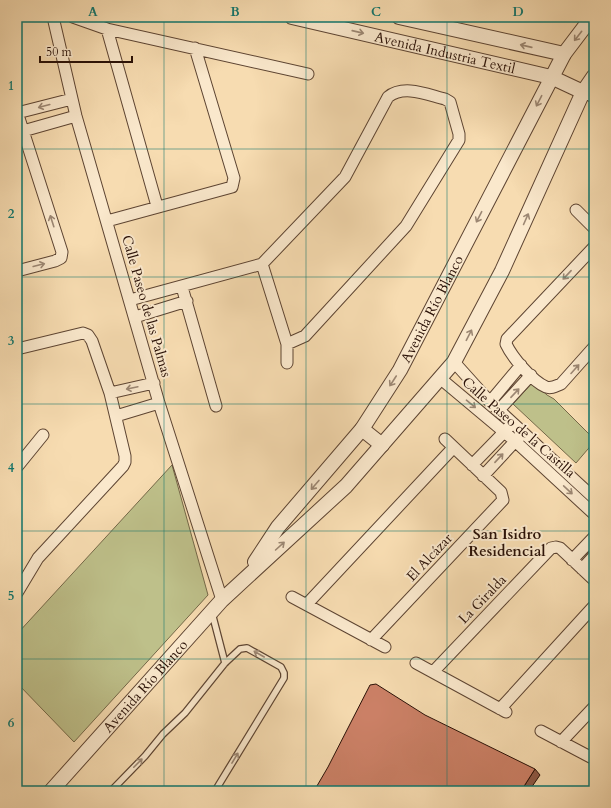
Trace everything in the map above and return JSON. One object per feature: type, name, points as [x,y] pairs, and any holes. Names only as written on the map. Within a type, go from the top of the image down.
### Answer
[{"type":"street","name":"Calle Paseo de las Palmas","points":[[53,17],[76,116],[159,403],[222,600]]},
{"type":"street","points":[[73,17],[107,29],[308,74]]},
{"type":"street","name":"Avenida Industria Textil","points":[[292,17],[551,78],[588,94]]},
{"type":"street","name":"Avenida Industria Textil","points":[[399,17],[564,54]]},
{"type":"street","name":"Avenida Río Blanco","points":[[241,582],[278,527],[362,430],[400,370],[564,54],[592,17]]},
{"type":"street","points":[[107,29],[157,206]]},
{"type":"street","points":[[107,221],[157,206],[232,187],[234,178],[195,48]]},
{"type":"street","name":"Avenida Río Blanco","points":[[51,791],[222,600],[346,486],[441,379],[454,362],[502,271],[588,94],[594,76]]},
{"type":"street","points":[[130,300],[262,264],[345,177],[388,97],[394,92],[403,90],[445,99],[450,102],[459,134],[459,140],[406,226],[305,336],[287,344]]},
{"type":"street","points":[[17,271],[55,261],[61,258],[62,252],[17,113],[72,99]]},
{"type":"street","points":[[23,130],[76,116]]},
{"type":"street","points":[[576,210],[594,228]]},
{"type":"street","points":[[594,246],[507,339],[506,344],[508,350],[531,375],[546,387],[554,388],[561,384],[594,347]]},
{"type":"street","points":[[262,264],[287,344],[287,363]]},
{"type":"street","points":[[182,287],[216,406]]},
{"type":"street","points":[[135,317],[187,301]]},
{"type":"street","points":[[17,349],[83,333],[88,335],[92,341],[110,393],[126,456],[125,462],[38,558],[17,593]]},
{"type":"street","name":"Calle Paseo de la Castilla","points":[[454,362],[490,402],[594,498]]},
{"type":"street","points":[[490,402],[521,365]]},
{"type":"street","points":[[499,410],[531,375]]},
{"type":"street","name":"Calle Paseo de la Castilla","points":[[441,379],[516,441],[594,514]]},
{"type":"street","points":[[110,393],[154,384]]},
{"type":"street","points":[[116,416],[159,403]]},
{"type":"street","points":[[472,465],[513,423]]},
{"type":"street","points":[[362,430],[382,445]]},
{"type":"street","points":[[483,476],[523,432]]},
{"type":"street","points":[[17,467],[43,435]]},
{"type":"street","name":"El Alcázar","points":[[371,640],[503,500],[501,492],[445,439]]},
{"type":"street","points":[[307,604],[454,448]]},
{"type":"street","points":[[572,560],[594,537]]},
{"type":"street","name":"La Giralda","points":[[433,672],[551,548],[560,548],[594,580]]},
{"type":"street","points":[[582,569],[594,556]]},
{"type":"street","points":[[292,596],[384,647]]},
{"type":"street","points":[[416,663],[503,711],[594,606]]},
{"type":"street","points":[[561,742],[594,707]]},
{"type":"street","points":[[540,731],[594,759]]},
{"type":"lane","points":[[212,611],[225,663]]},
{"type":"lane","points":[[111,791],[145,756],[162,734],[185,713],[225,663],[240,648],[248,648],[281,667],[284,673],[284,678],[215,791]]},
{"type":"green space","points":[[533,382],[547,395],[554,399],[594,439],[594,442],[576,463],[513,404]]},
{"type":"green space","points":[[172,465],[208,595],[74,742],[17,683],[17,634]]},
{"type":"building","points":[[376,684],[425,715],[535,769],[521,791],[314,791],[370,685]]},
{"type":"district","name":"San Isidro Residencial","points":[[507,542]]}]
